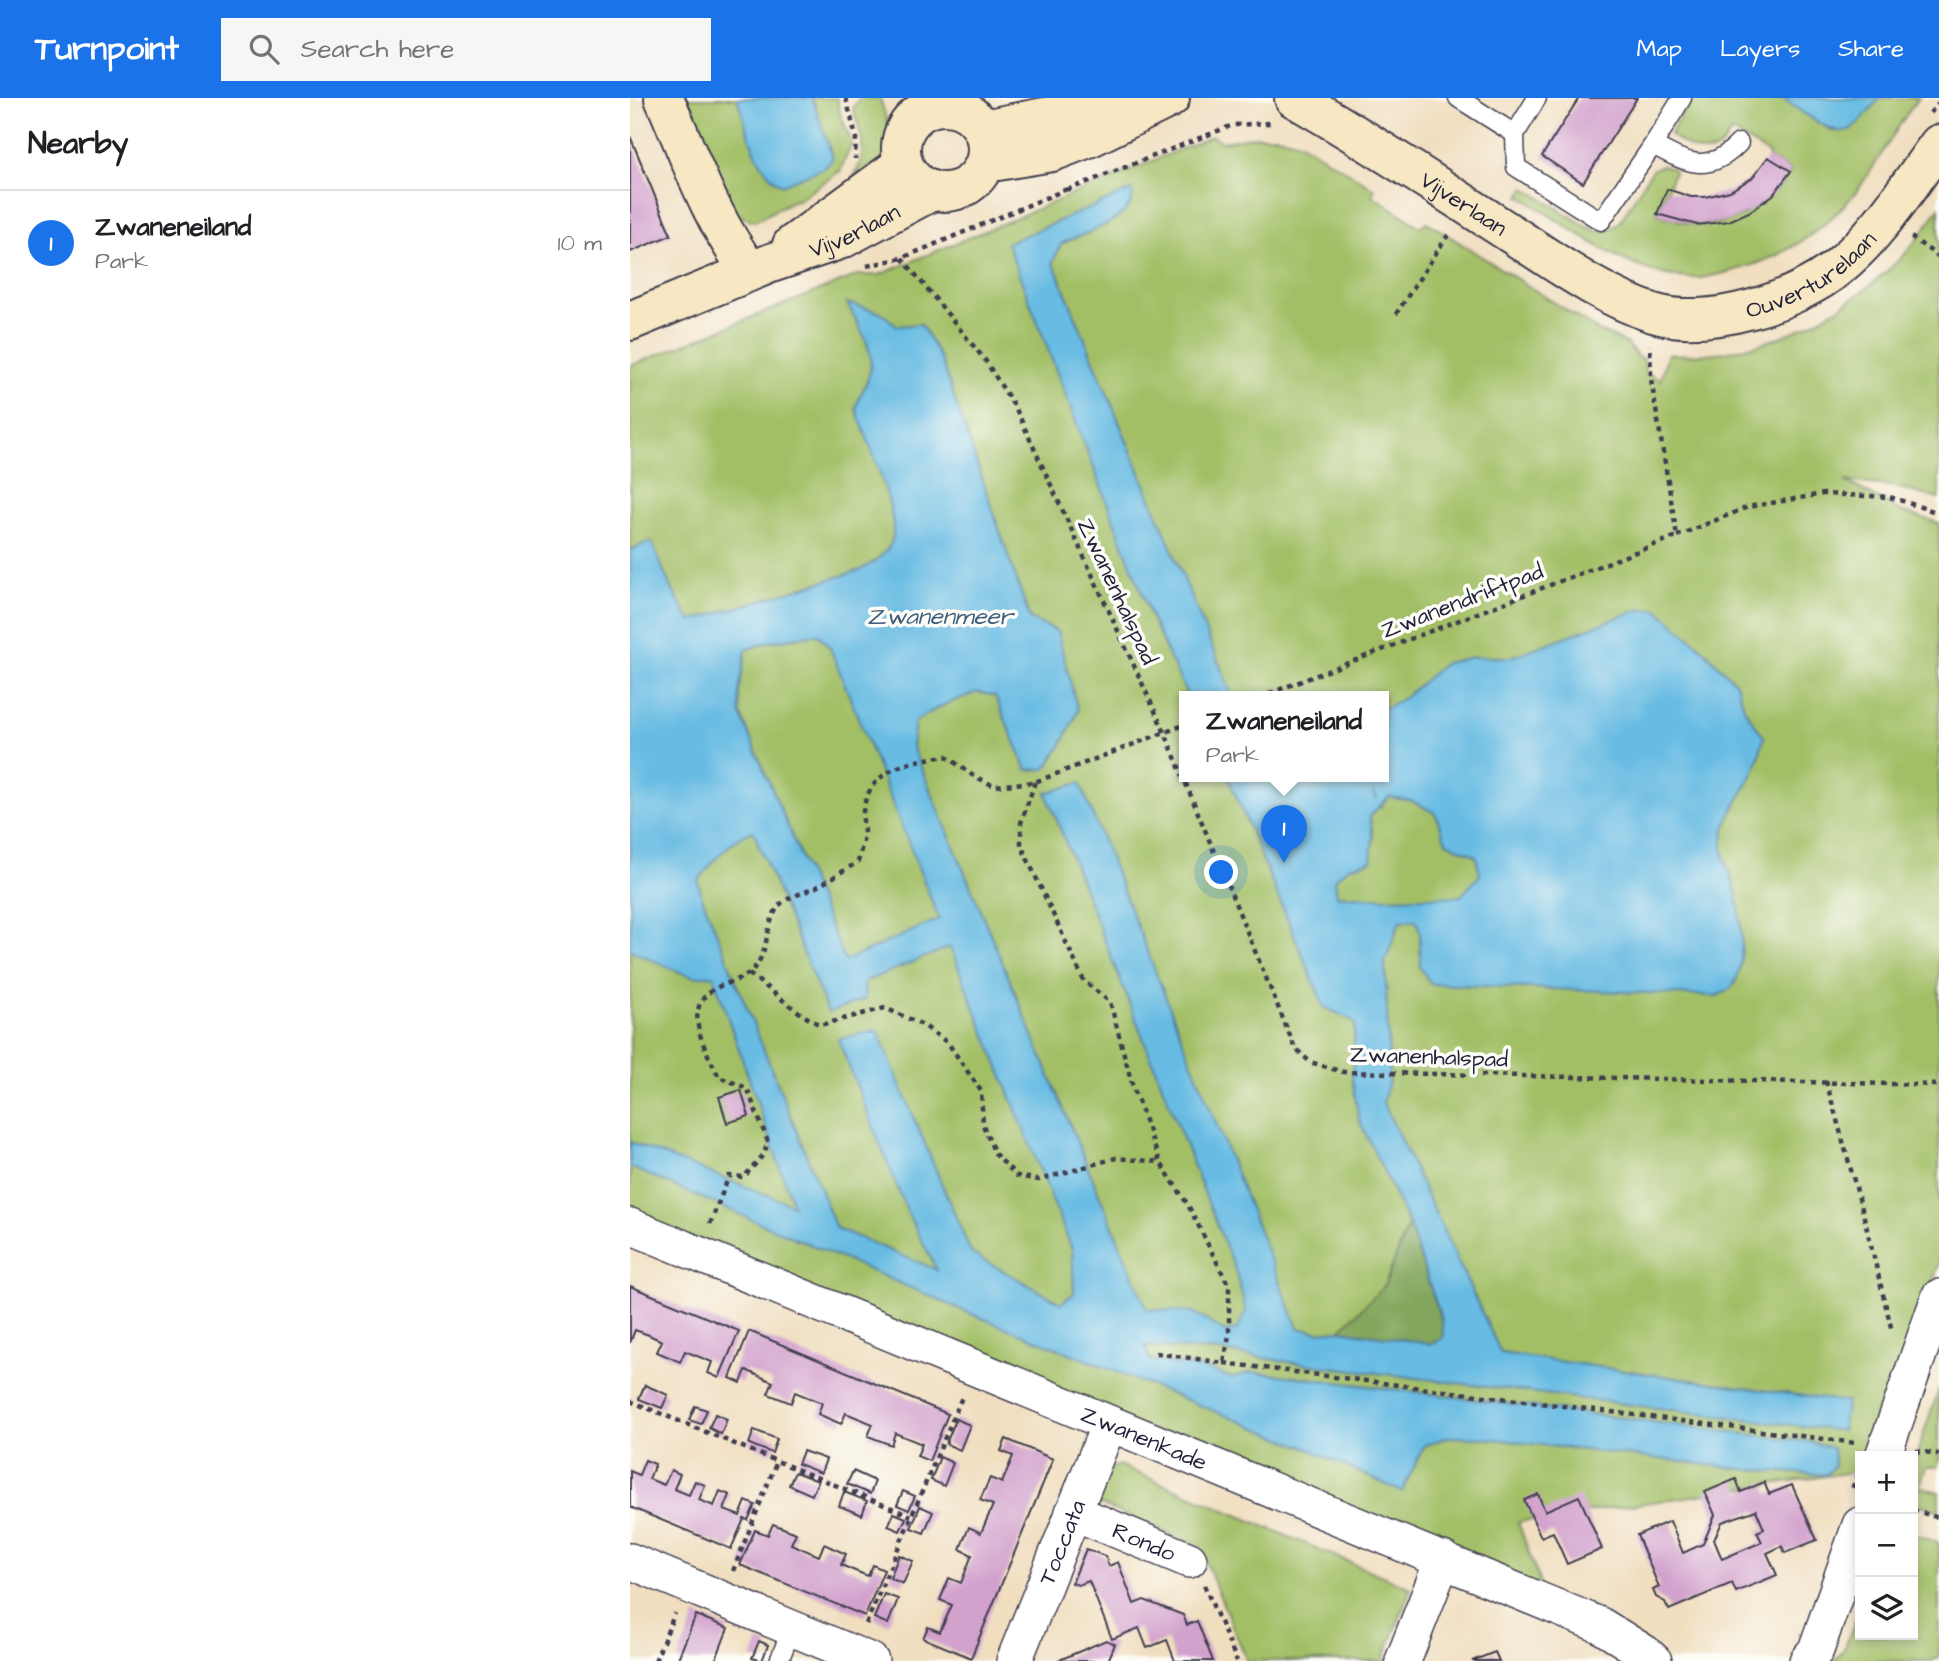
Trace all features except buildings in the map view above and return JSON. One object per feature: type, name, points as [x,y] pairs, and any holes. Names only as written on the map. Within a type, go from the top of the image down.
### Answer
[{"type":"street","points":[[664,98],[718,222],[733,248],[760,267]]},
{"type":"street","points":[[985,146],[1052,152],[1091,137],[1168,98]]},
{"type":"street","points":[[928,105],[968,113],[985,146],[981,173],[965,188],[943,193],[932,191],[914,181],[903,164],[901,144],[903,134],[928,105]]},
{"type":"street","name":"Vijverlaan","points":[[1288,111],[1347,128],[1643,321]]},
{"type":"street","name":"Ouverturelaan","points":[[1643,321],[1654,313],[1682,318],[1761,307],[1814,283],[1839,267],[1885,217],[1931,132]]},
{"type":"street","name":"Vijverlaan","points":[[760,267],[903,164]]},
{"type":"street","name":"Vijverlaan","points":[[630,321],[760,267],[842,239],[932,191]]},
{"type":"street","name":"Zwanenkade","points":[[630,1226],[1600,1625],[1654,1661]]},
{"type":"street","points":[[1879,1451],[1939,1297]]},
{"type":"street","name":"Toccata","points":[[1014,1661],[1109,1424]]},
{"type":"street","name":"Rondo","points":[[1073,1512],[1189,1560]]},
{"type":"street","points":[[1807,1661],[1816,1650],[1855,1539]]},
{"type":"street","points":[[1403,1661],[1443,1559]]},
{"type":"street","points":[[630,1561],[863,1658]]},
{"type":"lane","points":[[1458,98],[1515,134]]},
{"type":"lane","points":[[1537,98],[1515,134],[1516,167],[1601,221],[1682,98]]},
{"type":"lane","points":[[1653,145],[1692,162],[1711,163],[1727,156],[1739,143]]},
{"type":"lane","points":[[779,1661],[792,1628]]},
{"type":"path","points":[[1931,132],[1939,103]]},
{"type":"path","points":[[1067,190],[1183,142],[1233,125],[1259,122],[1288,111]]},
{"type":"path","points":[[1396,314],[1456,223]]},
{"type":"path","points":[[1907,234],[1939,257]]},
{"type":"path","name":"Zwanenhalspad","points":[[902,258],[985,360],[1016,410],[1179,767]]},
{"type":"path","points":[[1643,321],[1677,536]]},
{"type":"path","name":"Zwanendriftpad","points":[[1275,691],[1748,507],[1823,495],[1890,498],[1939,513]]},
{"type":"path","points":[[712,1220],[729,1176],[744,1177],[764,1154],[768,1142],[747,1088],[719,1077],[699,1036],[697,1017],[704,996],[715,988],[749,974],[760,962],[769,923],[780,904],[818,886],[858,862],[864,837],[863,814],[867,792],[880,776],[919,759],[947,755],[971,775],[994,786],[1035,782],[1179,727]]},
{"type":"path","points":[[1035,782],[1021,823],[1021,845],[1084,981],[1110,1002],[1133,1087],[1160,1162],[1188,1205],[1229,1286],[1229,1335],[1224,1363]]},
{"type":"path","name":"Zwanenhalspad","points":[[1185,782],[1296,1048],[1310,1062],[1343,1072],[1939,1085]]},
{"type":"path","points":[[749,974],[787,1001],[804,1017],[820,1026],[885,1009],[923,1025],[948,1043],[981,1091],[983,1125],[995,1154],[1017,1176],[1039,1180],[1116,1158],[1160,1162]]},
{"type":"path","points":[[1826,1081],[1892,1330]]},
{"type":"path","points":[[1156,1353],[1855,1454]]},
{"type":"path","points":[[863,1658],[911,1516],[974,1367]]},
{"type":"path","points":[[630,1401],[911,1516]]},
{"type":"path","points":[[1918,1455],[1939,1454]]},
{"type":"path","points":[[722,1599],[778,1461]]},
{"type":"path","points":[[1918,1512],[1939,1518]]},
{"type":"path","name":"Rondo","points":[[1189,1560],[1211,1599],[1237,1661]]},
{"type":"path","points":[[655,1661],[687,1584]]},
{"type":"green space","points":[[685,98],[737,98],[761,165],[816,107],[812,98],[837,98],[840,114],[852,143],[840,171],[798,200],[755,221],[739,216],[722,188]]},
{"type":"green space","points":[[860,98],[880,98],[890,130],[882,160],[854,176],[861,158],[862,142],[853,108]]},
{"type":"green space","points":[[1691,98],[1782,98],[1832,131],[1851,130],[1880,98],[1919,98],[1860,187],[1828,221],[1791,248],[1763,261],[1723,274],[1697,278],[1673,276],[1626,261],[1581,236],[1520,196],[1525,188],[1589,228],[1605,231],[1619,223],[1652,170],[1662,165],[1672,168],[1674,172],[1657,214],[1689,223],[1709,224],[1737,218],[1750,211],[1773,193],[1791,171],[1731,131],[1718,148],[1703,152],[1670,135]]},
{"type":"green space","points":[[1212,136],[1222,142],[1257,136],[1277,136],[1299,142],[1375,189],[1372,195],[1420,227],[1427,222],[1599,331],[1626,343],[1639,358],[1644,359],[1645,372],[1660,380],[1668,354],[1732,351],[1763,343],[1793,332],[1850,300],[1900,259],[1939,208],[1939,499],[1896,487],[1845,481],[1900,511],[1939,523],[1939,1264],[1873,1451],[1855,1451],[1855,1472],[1518,1522],[1542,1589],[630,1220],[630,366],[858,275],[879,275]]},
{"type":"green space","points":[[1409,1224],[1442,1322],[1444,1339],[1432,1344],[1340,1330],[1384,1286]]},
{"type":"green space","points":[[1939,1389],[1939,1462],[1937,1467],[1926,1467],[1919,1487],[1939,1492],[1939,1511],[1918,1504],[1918,1451]]},
{"type":"green space","points":[[1118,1465],[1411,1588],[1383,1661],[1247,1661],[1199,1546],[1090,1500],[1100,1476]]},
{"type":"green space","points":[[1918,1536],[1939,1543],[1939,1658],[1931,1661],[1835,1661],[1845,1647],[1855,1622],[1855,1640],[1918,1640]]},
{"type":"water","points":[[737,98],[812,98],[833,158],[826,167],[782,185],[772,178],[758,158]]},
{"type":"water","points":[[1782,98],[1880,98],[1858,123],[1842,132],[1825,126]]},
{"type":"water","points":[[1132,190],[1132,200],[1127,209],[1107,224],[1061,244],[1053,262],[1231,691],[1185,691],[1153,622],[1007,243]]},
{"type":"water","name":"Zwanenmeer","points":[[847,303],[882,313],[897,326],[921,324],[941,359],[1030,619],[1057,631],[1078,711],[1046,769],[1027,770],[995,696],[977,692],[944,705],[915,721],[912,746],[1147,1309],[1193,1312],[1225,1332],[1238,1329],[1246,1311],[1237,1275],[1046,793],[1080,783],[1298,1328],[1318,1332],[1340,1330],[1432,1344],[1443,1338],[1442,1321],[1409,1224],[1359,1120],[1352,1079],[1355,1022],[1324,1007],[1230,782],[1389,782],[1389,706],[1405,697],[1445,663],[1473,657],[1511,657],[1638,610],[1657,609],[1702,648],[1736,683],[1745,710],[1764,737],[1753,772],[1731,814],[1723,838],[1725,858],[1737,899],[1742,937],[1738,975],[1726,992],[1716,996],[1431,984],[1420,968],[1420,932],[1416,920],[1400,921],[1385,962],[1389,1081],[1383,1102],[1501,1353],[1847,1402],[1842,1431],[1289,1362],[1221,1351],[1145,1346],[1150,1360],[1208,1369],[1231,1378],[1252,1372],[1289,1376],[1811,1442],[1833,1448],[1834,1466],[1826,1475],[1750,1470],[1485,1438],[1447,1437],[1424,1446],[1402,1492],[1304,1447],[964,1311],[630,1167],[630,1142],[793,1205],[713,975],[696,977],[679,972],[630,950],[630,550],[651,541],[670,586],[691,621],[861,570],[883,554],[892,540],[893,528],[887,495],[856,409],[869,377],[871,363],[868,345]],"holes":[[[818,634],[830,648],[939,919],[845,961],[740,713],[739,693],[746,650],[768,642]],[[1389,797],[1412,801],[1435,813],[1446,842],[1476,856],[1480,875],[1461,896],[1385,898],[1337,895],[1335,879],[1349,867],[1371,861],[1373,837],[1370,816]],[[753,831],[828,1013],[865,999],[864,982],[950,947],[1072,1249],[1074,1293],[1061,1303],[971,1253],[877,1030],[838,1039],[908,1214],[937,1270],[836,1228],[702,897],[698,881],[722,852]]]},
{"type":"ferry route","points":[[1368,782],[1382,808]]},
{"type":"place","name":"Zwaneneiland","points":[[1284,863]]}]
